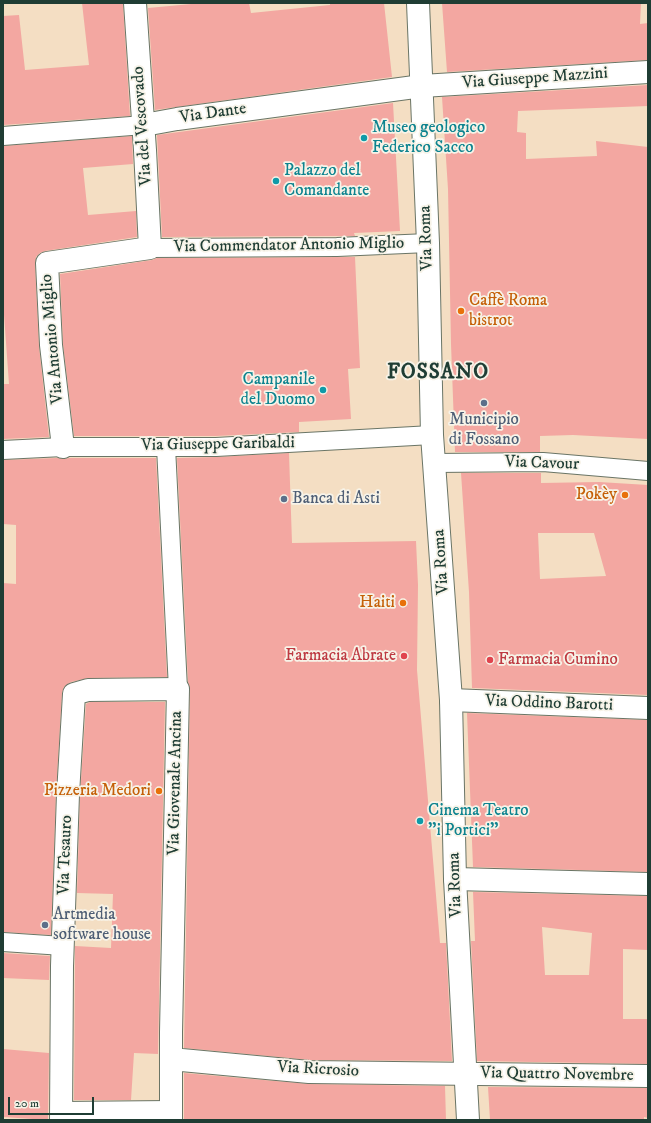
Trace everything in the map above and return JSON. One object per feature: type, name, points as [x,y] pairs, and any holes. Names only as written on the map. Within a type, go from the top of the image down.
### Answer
[{"type":"street","name":"Via del Vescovado","points":[[135,3],[144,125],[150,248]]},
{"type":"street","name":"Via Roma","points":[[418,3],[428,243],[432,435],[451,700],[455,879],[468,1120]]},
{"type":"street","name":"Via Giuseppe Mazzini","points":[[422,86],[648,72]]},
{"type":"street","name":"Via Dante","points":[[3,136],[144,125],[177,119],[422,86]]},
{"type":"street","name":"Via Commendator Antonio Miglio","points":[[150,248],[337,248],[428,243]]},
{"type":"street","name":"Via Antonio Miglio","points":[[63,446],[51,345],[47,263],[150,248]]},
{"type":"street","name":"Via Giuseppe Garibaldi","points":[[3,450],[63,446],[216,448],[432,435]]},
{"type":"street","name":"Via Giovenale Ancina","points":[[166,447],[178,689],[171,1115]]},
{"type":"street","name":"Via Cavour","points":[[435,463],[543,462],[648,471]]},
{"type":"street","name":"Via Tesauro","points":[[62,1116],[63,946],[68,794],[74,694],[88,690],[178,689]]},
{"type":"street","name":"Via Oddino Barotti","points":[[451,700],[648,708]]},
{"type":"street","points":[[455,879],[648,884]]},
{"type":"street","points":[[3,942],[63,946]]},
{"type":"street","name":"Via Ricrosio","points":[[171,1059],[309,1072],[465,1074]]},
{"type":"street","name":"Via Quattro Novembre","points":[[465,1074],[648,1076]]},
{"type":"street","points":[[62,1116],[171,1115]]},
{"type":"building","points":[[82,3],[123,3],[130,116],[3,125],[3,16],[19,15],[25,70],[89,65]]},
{"type":"building","points":[[202,3],[249,3],[251,13],[330,5],[330,3],[384,3],[392,77],[155,110],[148,8]]},
{"type":"building","points":[[442,3],[641,3],[640,24],[648,23],[648,60],[447,72]]},
{"type":"building","points":[[648,85],[648,106],[518,111],[517,132],[526,133],[526,159],[597,156],[596,141],[648,147],[648,439],[573,435],[540,436],[540,452],[455,452],[448,189],[442,97]]},
{"type":"building","name":"Palazzo del Comandante","points":[[393,103],[400,231],[354,233],[355,236],[162,237],[157,135]]},
{"type":"building","points":[[132,136],[133,164],[83,168],[88,215],[136,211],[137,237],[45,251],[36,257],[35,264],[39,346],[49,437],[3,439],[3,384],[9,384],[3,301],[3,146]]},
{"type":"building","points":[[355,257],[360,368],[348,369],[351,419],[299,422],[299,432],[216,436],[74,436],[63,344],[60,274],[157,258]]},
{"type":"building","points":[[289,453],[292,543],[416,541],[418,585],[417,670],[440,943],[446,943],[452,1061],[310,1060],[184,1048],[190,689],[188,682],[177,458]]},
{"type":"building","points":[[57,458],[156,458],[167,677],[88,678],[71,682],[64,687],[62,693],[56,793],[51,935],[3,932],[3,583],[16,584],[16,525],[3,524],[3,460]]},
{"type":"building","points":[[461,473],[541,473],[541,483],[599,482],[648,485],[648,695],[472,688],[469,592]],"holes":[[[538,533],[594,533],[606,576],[540,579]]]},
{"type":"building","points":[[90,702],[165,702],[158,1054],[134,1053],[131,1100],[74,1100],[75,946],[111,948],[113,894],[77,893],[80,795],[86,704]]},
{"type":"building","points":[[467,713],[648,720],[648,872],[473,867]]},
{"type":"building","points":[[473,892],[648,896],[648,950],[623,949],[623,1019],[648,1019],[648,1064],[477,1061],[471,941],[475,941]],"holes":[[[542,927],[592,933],[589,975],[545,975]]]},
{"type":"building","points":[[3,953],[50,956],[49,980],[3,978]]},
{"type":"building","points":[[3,1049],[49,1053],[48,1120],[3,1117]]},
{"type":"building","points":[[184,1073],[309,1084],[445,1086],[446,1120],[184,1120]]},
{"type":"building","points":[[488,1087],[648,1088],[648,1118],[644,1117],[644,1120],[490,1120]]},
{"type":"place","name":"Museo geologico Federico Sacco","points":[[364,138]]},
{"type":"place","name":"Palazzo del Comandante","points":[[276,181]]},
{"type":"place","name":"Caffè Roma bistrot","points":[[461,311]]},
{"type":"place","name":"Campanile del Duomo","points":[[323,390]]},
{"type":"place","name":"Municipio di Fossano","points":[[484,403]]},
{"type":"place","name":"Pokèy","points":[[625,495]]},
{"type":"place","name":"Banca di Asti","points":[[284,499]]},
{"type":"place","name":"Haiti","points":[[403,603]]},
{"type":"place","name":"Farmacia Abrate","points":[[404,656]]},
{"type":"place","name":"Farmacia Cumino","points":[[490,660]]},
{"type":"place","name":"Pizzeria Medori","points":[[159,791]]},
{"type":"place","name":"Cinema Teatro \"i Portici\"","points":[[420,821]]},
{"type":"place","name":"Artmedia software house","points":[[45,925]]},
{"type":"district","name":"FOSSANO","points":[[438,374]]}]
